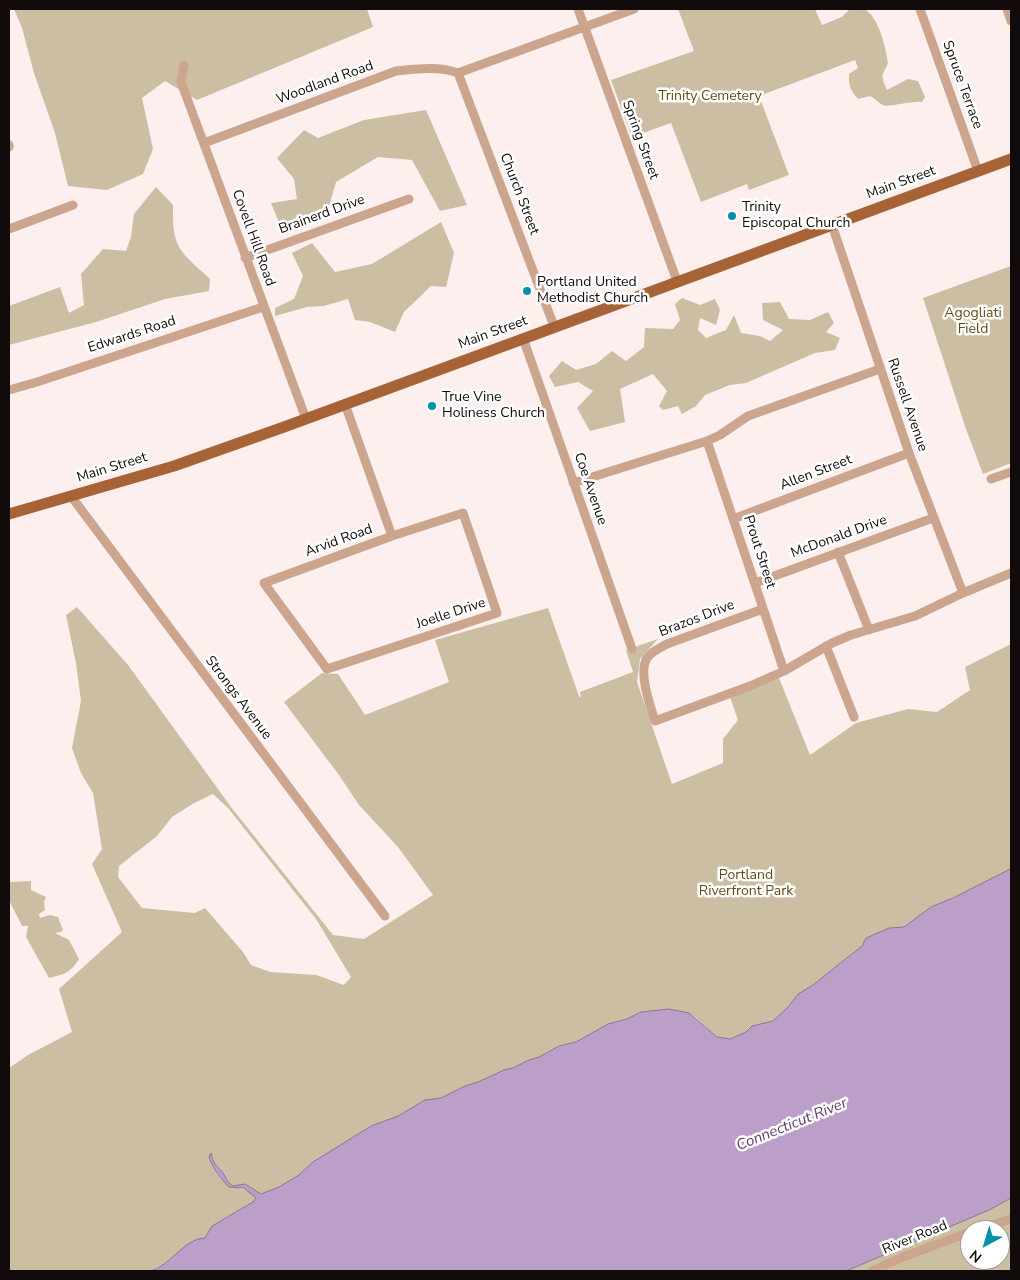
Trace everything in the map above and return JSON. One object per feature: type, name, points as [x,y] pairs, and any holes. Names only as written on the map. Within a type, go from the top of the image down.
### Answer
[{"type":"main road","name":"Main Street","points":[[9,514],[174,466],[1011,159]]},
{"type":"street","name":"Spring Street","points":[[578,9],[677,281]]},
{"type":"street","points":[[458,72],[634,9]]},
{"type":"street","name":"Spruce Terrace","points":[[920,9],[978,171]]},
{"type":"street","points":[[1007,9],[1011,21]]},
{"type":"street","name":"Covell Hill Road","points":[[184,66],[181,82],[306,419]]},
{"type":"street","name":"Woodland Road","points":[[204,143],[396,72],[423,68],[446,69],[458,72]]},
{"type":"street","name":"Church Street","points":[[458,72],[554,326]]},
{"type":"street","name":"Brainerd Drive","points":[[245,258],[409,199]]},
{"type":"street","points":[[9,229],[73,205]]},
{"type":"street","name":"Russell Avenue","points":[[832,225],[909,453],[963,593]]},
{"type":"street","name":"Edwards Road","points":[[9,390],[264,307]]},
{"type":"street","name":"Coe Avenue","points":[[523,338],[632,649]]},
{"type":"street","points":[[573,483],[707,441],[720,435],[748,416],[880,369]]},
{"type":"street","name":"Arvid Road","points":[[328,669],[264,583],[392,536],[345,404]]},
{"type":"street","name":"Prout Street","points":[[707,441],[784,671]]},
{"type":"street","name":"Allen Street","points":[[733,519],[909,453]]},
{"type":"street","points":[[990,480],[1011,472]]},
{"type":"street","name":"Strongs Avenue","points":[[71,496],[385,916]]},
{"type":"street","name":"Joelle Drive","points":[[328,669],[497,613],[463,513],[392,536]]},
{"type":"street","name":"McDonald Drive","points":[[755,583],[933,518]]},
{"type":"street","points":[[838,552],[869,630]]},
{"type":"street","points":[[784,671],[826,646],[851,635],[915,616],[1011,573]]},
{"type":"street","name":"Brazos Drive","points":[[764,609],[674,641],[656,650],[646,659],[644,671],[645,684],[654,721],[750,686],[784,671]]},
{"type":"street","points":[[826,646],[854,717]]},
{"type":"street","name":"River Road","points":[[872,1271],[960,1236]]},
{"type":"green space","points":[[14,9],[367,9],[373,27],[197,100],[165,81],[142,98],[153,149],[143,174],[107,190],[68,186],[55,133],[34,73],[22,28]]},
{"type":"green space","name":"Trinity Cemetery","points":[[678,9],[815,9],[822,25],[842,17],[850,9],[863,9],[873,17],[883,41],[888,63],[883,73],[887,90],[908,79],[918,81],[925,97],[922,102],[885,106],[870,96],[858,99],[849,81],[849,74],[858,68],[855,60],[759,96],[789,175],[749,190],[747,184],[701,202],[671,123],[632,137],[611,80],[694,51]]},
{"type":"green space","points":[[426,110],[467,205],[440,211],[412,160],[378,157],[336,182],[327,213],[282,230],[271,203],[297,199],[294,179],[277,158],[304,130],[318,138],[364,120]]},
{"type":"green space","points":[[156,187],[173,205],[176,240],[184,254],[210,279],[209,291],[165,299],[96,322],[9,345],[9,306],[60,287],[69,313],[84,305],[81,274],[103,249],[126,251],[131,237],[134,214]]},
{"type":"green space","points":[[441,222],[454,253],[446,287],[431,286],[404,312],[395,332],[370,322],[355,320],[348,299],[324,306],[307,307],[275,316],[275,308],[294,299],[303,276],[292,253],[312,243],[335,272],[372,264]]},
{"type":"green space","name":"Agogliati Field","points":[[1011,266],[1011,463],[983,474],[966,429],[923,298]]},
{"type":"green space","points":[[682,298],[700,305],[715,299],[720,310],[716,325],[700,318],[698,330],[706,338],[726,330],[734,315],[741,333],[760,336],[770,341],[783,330],[763,320],[762,303],[780,302],[789,319],[810,320],[828,312],[834,323],[826,332],[840,338],[835,350],[815,353],[746,383],[730,385],[705,395],[696,406],[682,414],[678,406],[663,410],[659,406],[667,391],[653,374],[620,389],[625,422],[590,431],[577,408],[593,391],[578,382],[555,387],[549,376],[562,361],[576,370],[596,364],[612,351],[626,361],[644,347],[645,328],[673,329],[680,320],[675,304]]},
{"type":"green space","name":"Portland Riverfront Park","points":[[77,607],[128,665],[231,807],[333,935],[364,939],[433,895],[398,847],[359,805],[284,702],[322,673],[338,674],[365,715],[449,682],[435,640],[548,608],[581,698],[580,692],[633,672],[626,650],[658,639],[640,659],[637,682],[672,784],[723,763],[723,739],[738,720],[730,697],[779,678],[810,755],[856,723],[908,709],[937,712],[970,690],[965,667],[1011,644],[1011,869],[931,907],[904,927],[889,928],[866,938],[862,946],[813,985],[798,994],[773,1021],[750,1027],[746,1032],[730,1039],[717,1037],[688,1013],[669,1009],[641,1012],[627,1019],[608,1024],[576,1042],[559,1046],[539,1057],[465,1086],[441,1098],[425,1100],[398,1116],[371,1126],[313,1162],[299,1175],[279,1187],[261,1194],[249,1186],[233,1186],[214,1163],[212,1155],[210,1160],[217,1174],[224,1182],[233,1187],[248,1190],[256,1197],[253,1202],[212,1226],[205,1238],[193,1242],[163,1265],[150,1271],[9,1271],[9,1068],[28,1055],[72,1032],[59,989],[122,932],[92,864],[102,849],[93,793],[81,773],[72,748],[81,701],[76,663],[66,615]],"holes":[[[213,794],[228,808],[316,919],[351,977],[344,985],[316,975],[270,972],[251,965],[243,952],[205,908],[195,913],[142,908],[118,877],[119,866],[157,836],[172,817],[194,803]]]},
{"type":"green space","points":[[31,881],[31,890],[46,897],[44,902],[45,910],[39,914],[40,918],[50,915],[58,917],[63,930],[55,933],[69,940],[79,959],[67,972],[49,978],[26,937],[28,926],[22,926],[9,900],[9,882]]},
{"type":"green space","points":[[1011,1198],[1011,1271],[846,1271],[960,1222],[960,1270],[1010,1270],[1010,1220],[966,1220]]},
{"type":"water","name":"Connecticut River","points":[[1011,869],[1011,1198],[989,1210],[966,1220],[960,1220],[960,1222],[846,1271],[150,1271],[164,1264],[190,1243],[205,1238],[212,1226],[253,1202],[256,1198],[244,1188],[229,1187],[213,1166],[209,1157],[211,1153],[214,1163],[228,1182],[233,1186],[245,1184],[261,1194],[279,1187],[299,1175],[313,1162],[371,1126],[398,1116],[425,1100],[441,1098],[465,1086],[539,1057],[559,1046],[576,1042],[608,1024],[627,1019],[641,1012],[669,1009],[689,1013],[717,1037],[730,1039],[746,1032],[752,1026],[773,1021],[798,994],[813,985],[862,946],[866,938],[889,928],[904,927],[931,907]]},
{"type":"place","name":"Trinity Episcopal Church","points":[[732,216]]},
{"type":"place","name":"Portland United Methodist Church","points":[[527,291]]},
{"type":"place","name":"True Vine Holiness Church","points":[[432,406]]}]
